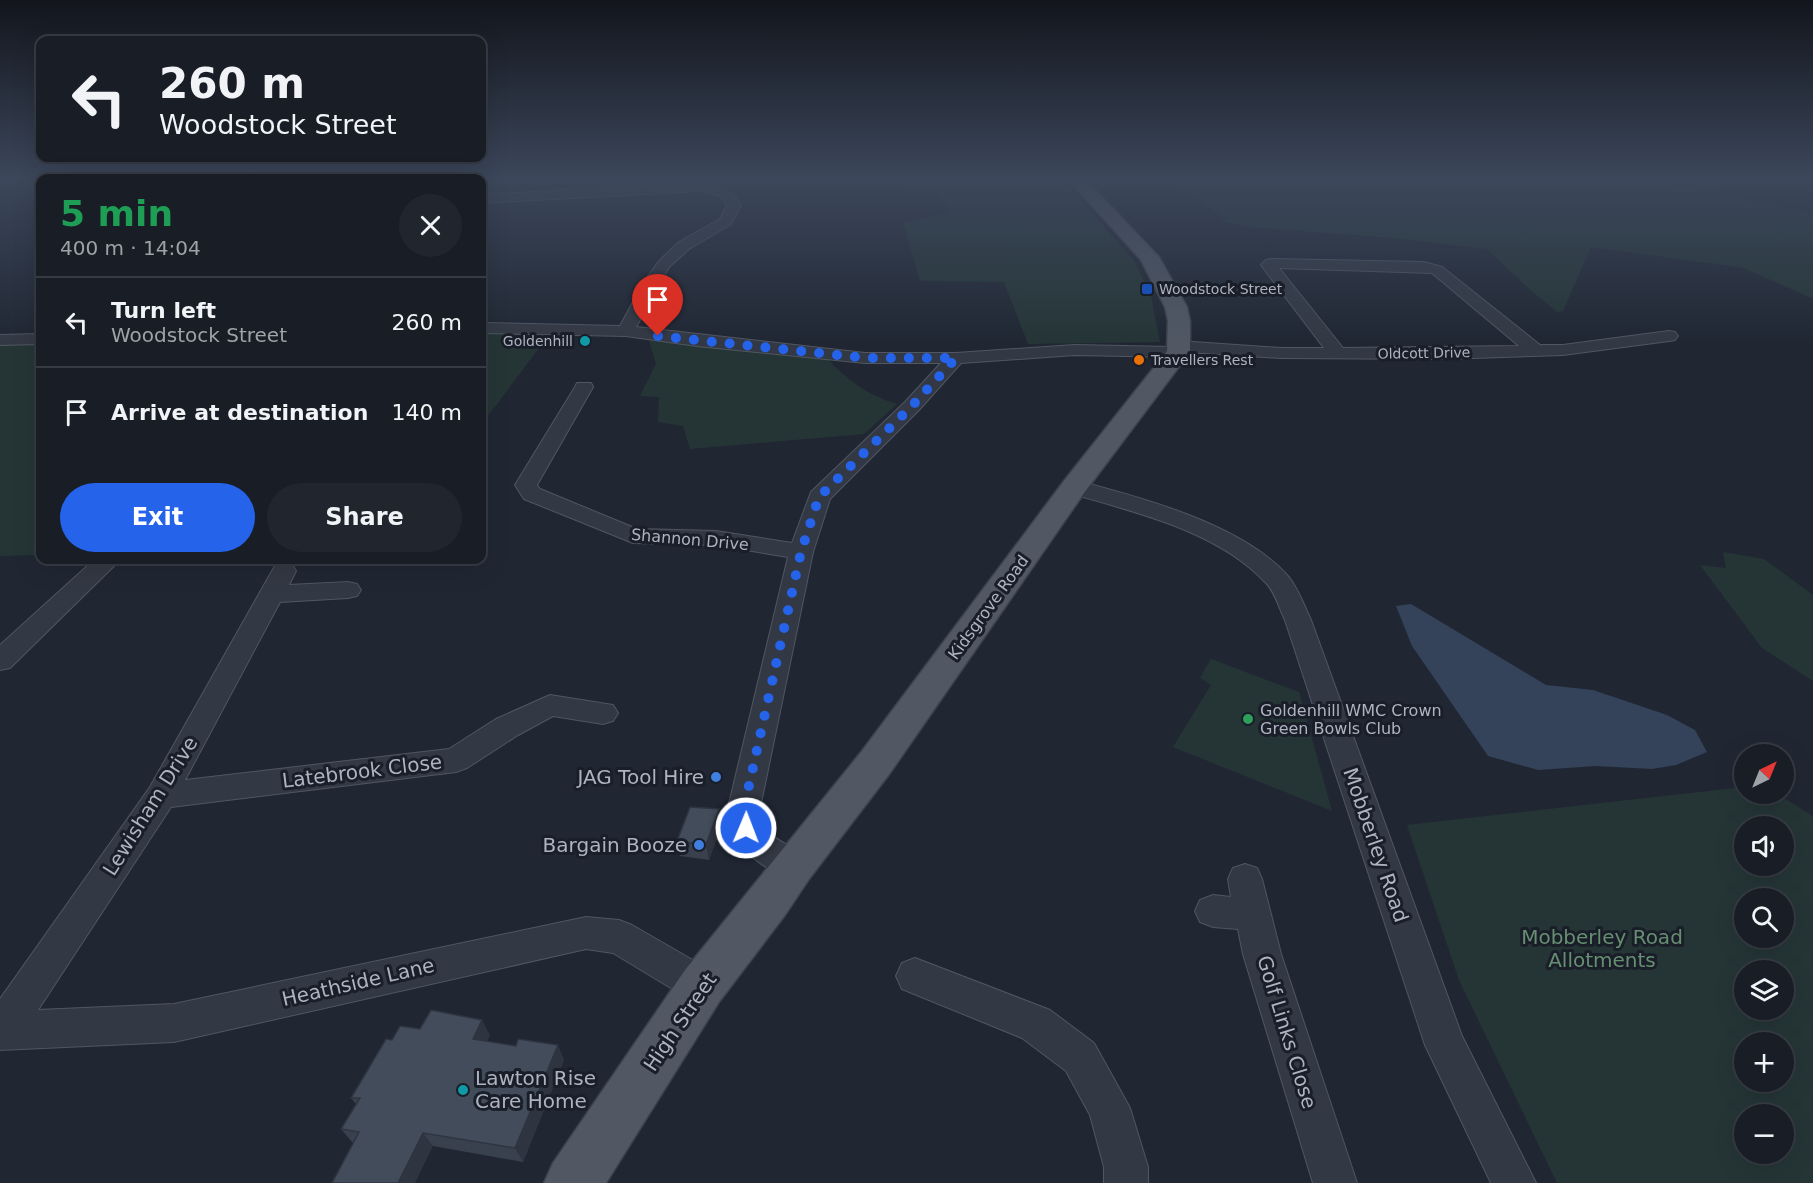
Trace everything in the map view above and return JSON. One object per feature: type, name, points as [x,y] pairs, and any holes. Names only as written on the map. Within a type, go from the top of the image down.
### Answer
[{"type":"main road","points":[[1125,232],[1149,257],[1176,307],[1179,321],[1179,349]]},
{"type":"main road","name":"Kidsgrove Road","points":[[793,866],[876,762],[1074,487],[1179,349]]},
{"type":"main road","name":"High Street","points":[[573,1183],[702,986],[769,901],[793,866]]},
{"type":"street","points":[[626,331],[658,272],[671,256],[707,232]]},
{"type":"street","points":[[1338,354],[1269,265],[1271,263],[1413,266],[1437,270],[1536,351]]},
{"type":"street","points":[[486,328],[626,331],[697,341],[866,358],[956,358],[1075,350],[1179,349]]},
{"type":"street","name":"Oldcott Drive","points":[[1179,349],[1338,354],[1536,351],[1620,344],[1669,336]]},
{"type":"street","points":[[0,340],[36,339]]},
{"type":"street","points":[[793,866],[758,844],[746,828],[744,808],[801,552],[819,497],[912,406],[956,358]]},
{"type":"street","name":"Shannon Drive","points":[[584,387],[526,485],[532,494],[633,536],[716,538],[801,552]]},
{"type":"street","name":"Mobberley Road","points":[[1074,487],[1179,519],[1206,531],[1258,562],[1279,581],[1298,620],[1445,1045],[1514,1183]]},
{"type":"street","points":[[0,661],[104,564]]},
{"type":"street","name":"Lewisham Drive","points":[[0,1031],[161,796],[278,583],[348,590]]},
{"type":"street","points":[[0,634],[27,634]]},
{"type":"street","name":"Latebrook Close","points":[[161,796],[456,760],[552,699],[603,713]]},
{"type":"street","name":"Golf Links Close","points":[[1213,911],[1249,896],[1262,954],[1335,1183]]},
{"type":"street","name":"Heathside Lane","points":[[0,1031],[174,1023],[585,933],[619,937],[702,986]]},
{"type":"street","points":[[915,976],[1036,1024],[1080,1057],[1109,1108],[1126,1167],[1126,1183]]},
{"type":"green space","points":[[906,232],[1109,232],[1134,260],[1151,296],[1160,342],[1028,344],[1004,282],[920,281]]},
{"type":"green space","points":[[1317,232],[1813,232],[1813,299],[1744,268],[1591,247],[1563,311],[1557,312],[1487,249]]},
{"type":"green space","points":[[551,332],[486,419],[486,337],[488,333]]},
{"type":"green space","points":[[649,340],[827,358],[859,386],[877,397],[897,404],[864,434],[690,449],[683,426],[658,422],[659,397],[640,396],[656,364]]},
{"type":"green space","points":[[0,342],[36,342],[36,555],[0,556]]},
{"type":"green space","points":[[1723,552],[1764,559],[1813,595],[1813,681],[1762,648],[1700,565],[1726,568]]},
{"type":"green space","name":"Goldenhill WMC Crown Green Bowls Club","points":[[1211,659],[1299,692],[1332,811],[1173,747],[1211,685],[1200,678]]},
{"type":"green space","name":"Mobberley Road Allotments","points":[[1734,788],[1734,804],[1793,804],[1813,816],[1813,1183],[1557,1183],[1459,980],[1407,825]]},
{"type":"water","points":[[1411,604],[1546,685],[1593,690],[1667,715],[1695,730],[1707,752],[1676,765],[1652,769],[1596,766],[1538,770],[1488,756],[1412,646],[1396,606]]},
{"type":"building","points":[[690,807],[719,809],[706,845],[677,841]]},
{"type":"building","name":"Lawton Rise Care Home","points":[[431,1010],[482,1020],[473,1039],[516,1046],[518,1039],[558,1045],[515,1148],[423,1133],[398,1183],[332,1183],[359,1132],[341,1129],[360,1098],[351,1098],[386,1039],[392,1040],[400,1026],[420,1029]]},
{"type":"place","name":"Woodstock Street","points":[[1147,289]]},
{"type":"place","name":"Goldenhill","points":[[585,341]]},
{"type":"place","name":"Travellers Rest","points":[[1139,360]]},
{"type":"place","name":"Goldenhill WMC Crown Green Bowls Club","points":[[1248,719]]},
{"type":"place","name":"JAG Tool Hire","points":[[716,777]]},
{"type":"place","name":"Bargain Booze","points":[[699,845]]},
{"type":"place","name":"Lawton Rise Care Home","points":[[463,1090]]},
{"type":"route","points":[[658,336],[866,358],[956,358],[912,406],[819,497],[801,552],[744,808],[746,828]]}]
